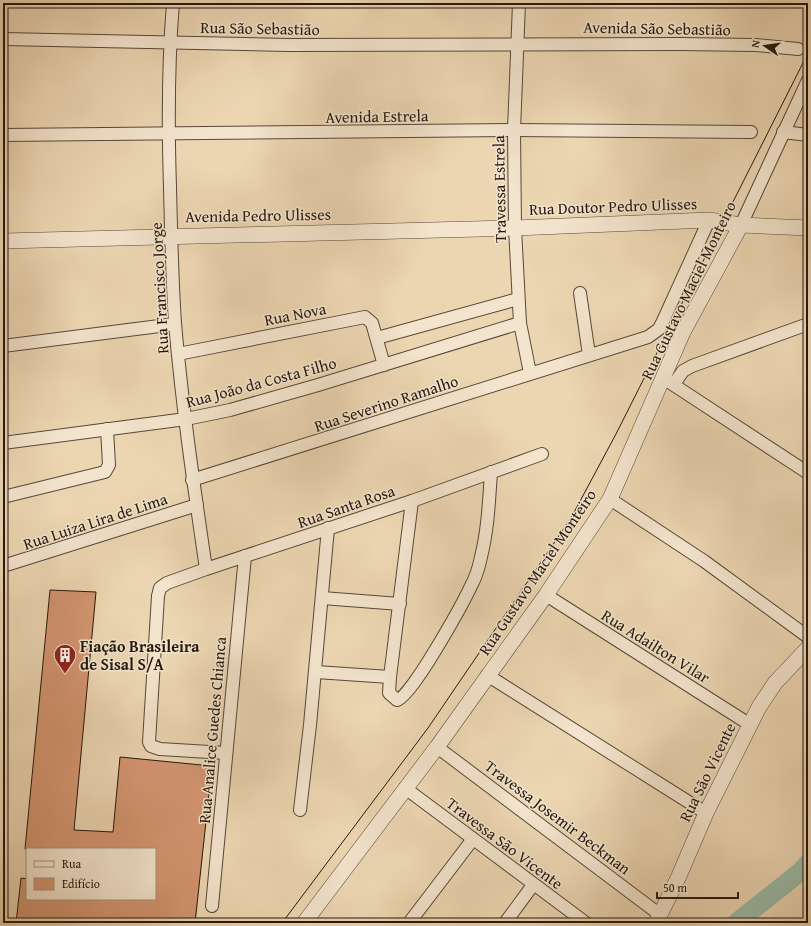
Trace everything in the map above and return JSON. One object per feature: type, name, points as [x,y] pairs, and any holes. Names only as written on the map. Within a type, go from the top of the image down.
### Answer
[{"type":"street","name":"Rua Francisco Jorge","points":[[173,3],[170,43],[169,134],[171,236],[175,324],[192,480],[206,569]]},
{"type":"street","name":"Travessa Estrela","points":[[519,3],[516,43],[514,130],[515,228],[520,323],[530,373]]},
{"type":"street","name":"Rua São Sebastião","points":[[3,39],[296,45],[516,43]]},
{"type":"street","name":"Avenida São Sebastião","points":[[516,43],[756,45],[798,49]]},
{"type":"street","name":"Rua Gustavo Maciel Monteiro","points":[[304,923],[436,747],[546,595],[610,499],[668,381],[683,332],[741,225],[808,80]]},
{"type":"street","name":"Avenida Estrela","points":[[3,135],[514,130],[751,132]]},
{"type":"street","points":[[783,132],[808,135]]},
{"type":"street","name":"Rua Doutor Pedro Ulisses","points":[[515,228],[709,220],[741,225],[808,228]]},
{"type":"street","name":"Rua Severino Ramalho","points":[[192,480],[648,337],[659,329],[709,220]]},
{"type":"street","name":"Avenida Pedro Ulisses","points":[[3,241],[515,228]]},
{"type":"street","points":[[580,293],[589,355]]},
{"type":"street","points":[[377,338],[518,298]]},
{"type":"street","name":"Rua Nova","points":[[178,354],[365,317],[372,323],[384,365]]},
{"type":"street","name":"Rua João da Costa Filho","points":[[3,443],[186,419],[230,410],[520,323]]},
{"type":"street","points":[[3,346],[175,324]]},
{"type":"street","points":[[805,328],[692,366],[668,381],[808,473]]},
{"type":"street","points":[[3,497],[105,472],[109,465],[106,429]]},
{"type":"street","name":"Rua Santa Rosa","points":[[226,753],[160,750],[152,746],[150,742],[152,666],[160,588],[168,583],[206,569],[412,500],[542,454]]},
{"type":"street","points":[[412,500],[389,694],[393,699],[401,700],[427,663],[455,618],[472,585],[481,559],[487,525],[491,472]]},
{"type":"street","points":[[610,499],[704,561],[808,637]]},
{"type":"street","name":"Rua Luiza Lira de Lima","points":[[3,566],[197,505]]},
{"type":"street","points":[[300,810],[316,672],[328,528]]},
{"type":"street","name":"Rua Analice Guedes Chianca","points":[[212,906],[245,556]]},
{"type":"street","name":"Rua Adailton Vilar","points":[[546,595],[750,724]]},
{"type":"street","points":[[322,598],[400,604]]},
{"type":"street","name":"Rua São Vicente","points":[[658,918],[679,876],[706,813],[759,706],[775,683],[808,648]]},
{"type":"street","points":[[316,672],[390,677]]},
{"type":"street","points":[[487,675],[706,813]]},
{"type":"street","name":"Travessa Josemir Beckman","points":[[436,747],[658,918]]},
{"type":"street","name":"Travessa São Vicente","points":[[405,788],[533,885],[586,923]]},
{"type":"street","points":[[409,923],[473,839]]},
{"type":"street","points":[[505,923],[533,885]]},
{"type":"building","name":"Fiação Brasileira de Sisal S/A","points":[[50,590],[96,592],[74,830],[113,832],[120,757],[212,766],[195,923],[16,923],[21,878],[26,879],[26,900],[156,900],[156,848],[25,849]]},
{"type":"waterway","points":[[736,923],[800,872],[808,863]]},
{"type":"tram line","points":[[282,923],[428,728],[571,518],[616,434],[808,53]]},
{"type":"place","name":"Fiação Brasileira de Sisal S/A","points":[[65,674]]}]
